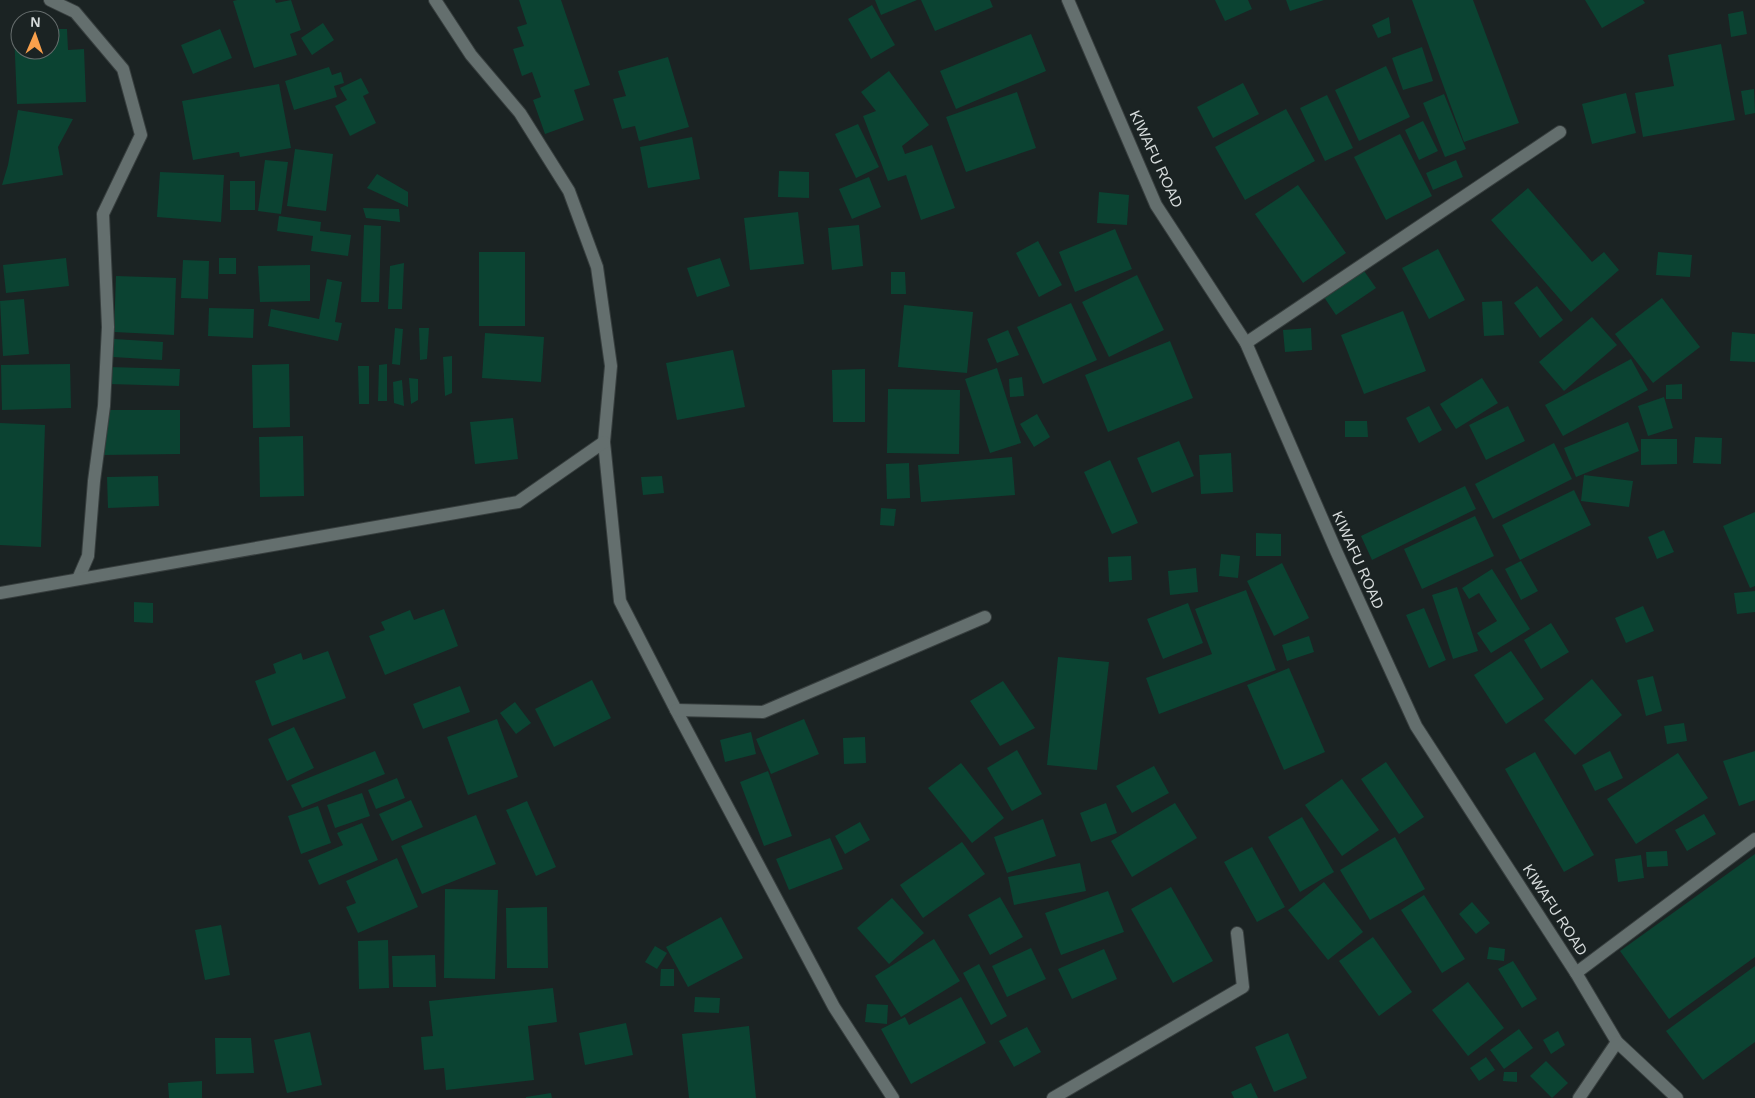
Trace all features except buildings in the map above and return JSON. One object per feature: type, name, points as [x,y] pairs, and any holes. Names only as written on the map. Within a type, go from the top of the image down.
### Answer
[{"type":"street","points":[[50,0],[75,12],[123,69],[140,136],[102,214],[108,327],[104,406],[94,481],[88,556],[78,579]]},
{"type":"street","points":[[435,0],[471,55],[520,113],[569,190],[597,267],[611,366],[604,442],[620,601],[834,1006],[892,1098]]},
{"type":"street","name":"KIWAFU ROAD","points":[[1068,0],[1156,205],[1246,343],[1337,553],[1416,726],[1576,973],[1617,1042],[1677,1098]]},
{"type":"street","points":[[1246,343],[1560,132]]},
{"type":"street","points":[[0,593],[518,502],[604,442]]},
{"type":"street","points":[[676,710],[763,712],[985,617]]},
{"type":"street","points":[[1576,973],[1755,839]]},
{"type":"street","points":[[1053,1098],[1243,987],[1237,933]]},
{"type":"street","points":[[1579,1098],[1617,1042]]}]
